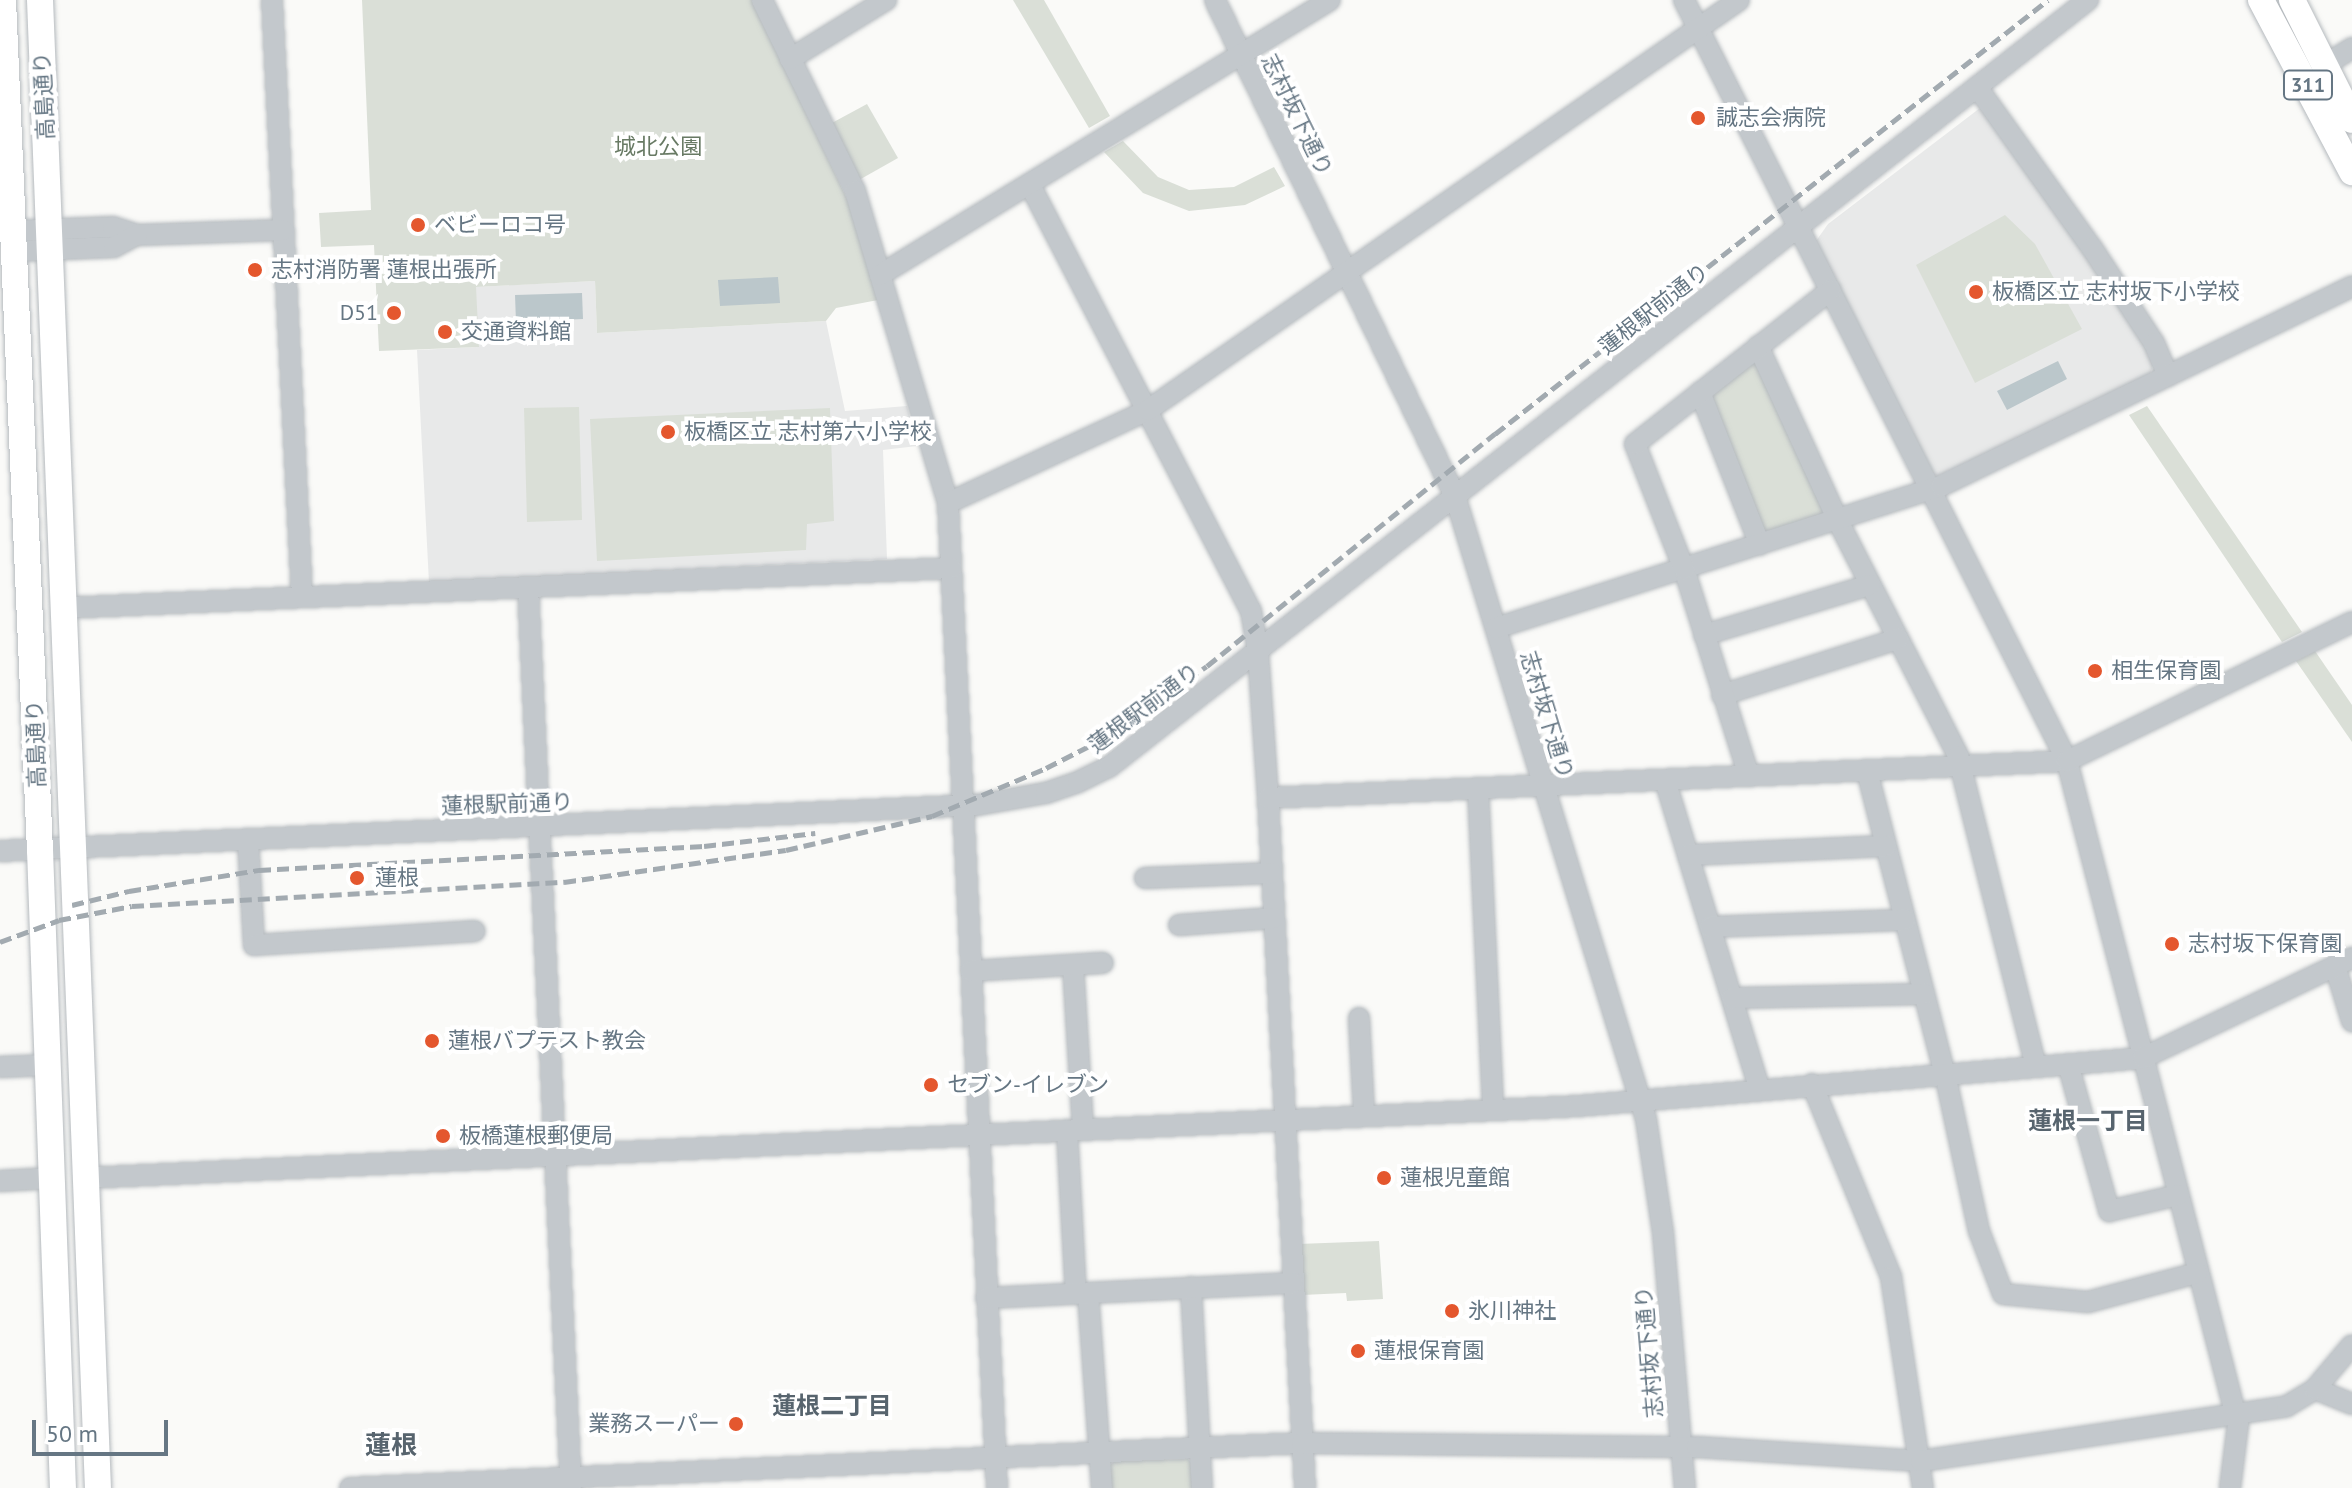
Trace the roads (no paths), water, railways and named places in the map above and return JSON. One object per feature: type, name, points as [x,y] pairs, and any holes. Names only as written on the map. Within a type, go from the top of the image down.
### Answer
[{"type":"main road","name":"高島通り","points":[[3,0],[40,850],[63,1488]]},
{"type":"main road","name":"高島通り","points":[[40,0],[98,1488]]},
{"type":"main road","name":"311","points":[[2261,0],[2352,172]]},
{"type":"main road","name":"311","points":[[2292,0],[2352,120]]},
{"type":"street","points":[[272,0],[302,597]]},
{"type":"street","points":[[762,0],[855,191],[948,503],[997,1488]]},
{"type":"street","points":[[790,59],[886,0]]},
{"type":"street","name":"志村坂下通り","points":[[1215,0],[1455,496],[1640,1100],[1655,1164],[1685,1488]]},
{"type":"street","points":[[880,275],[1330,0]]},
{"type":"street","points":[[1684,0],[2067,761],[2197,1273],[2236,1414],[2238,1424],[2230,1488]]},
{"type":"street","points":[[948,503],[1148,410],[1739,0]]},
{"type":"street","name":"蓮根駅前通り","points":[[0,851],[963,806],[1046,793],[1109,767],[2088,0]]},
{"type":"street","points":[[2325,65],[2352,48]]},
{"type":"street","points":[[1977,87],[2092,248],[2154,343],[2168,376]]},
{"type":"street","points":[[1030,185],[1251,611],[1258,651],[1268,798],[1305,1488]]},
{"type":"street","points":[[14,241],[51,240],[113,227],[137,235],[283,230]]},
{"type":"street","points":[[1496,628],[1930,490],[2352,286]]},
{"type":"street","points":[[1749,776],[1684,569],[1635,444],[1831,290]]},
{"type":"street","points":[[1758,346],[1838,521],[1958,756],[1958,767],[2036,1066]]},
{"type":"street","points":[[1700,392],[1760,545]]},
{"type":"street","points":[[64,608],[951,568]]},
{"type":"street","points":[[1704,635],[1870,585]]},
{"type":"street","points":[[528,587],[571,1483]]},
{"type":"street","points":[[1268,798],[1543,788],[2067,761],[2352,622]]},
{"type":"street","points":[[1722,695],[1898,639]]},
{"type":"street","points":[[1867,771],[1945,1074],[1979,1231],[2003,1294],[2088,1302],[2197,1273]]},
{"type":"street","points":[[1665,780],[1759,1088]]},
{"type":"street","points":[[1478,788],[1493,1109]]},
{"type":"street","points":[[248,840],[254,945],[475,931]]},
{"type":"street","points":[[1688,855],[1886,846]]},
{"type":"street","points":[[1145,878],[1272,873]]},
{"type":"street","points":[[1179,925],[1274,918]]},
{"type":"street","points":[[1710,927],[1905,920]]},
{"type":"street","points":[[86,1178],[1493,1109],[1640,1100],[2143,1058],[2343,962],[2352,1021]]},
{"type":"street","points":[[971,971],[1103,963]]},
{"type":"street","points":[[1073,965],[1075,1129],[1082,1294],[1102,1488]]},
{"type":"street","points":[[1732,998],[1924,994]]},
{"type":"street","points":[[1359,1018],[1364,1115]]},
{"type":"street","points":[[2068,1064],[2109,1211],[2178,1195]]},
{"type":"street","points":[[0,1067],[48,1065]]},
{"type":"street","points":[[1812,1084],[1891,1277],[1923,1488]]},
{"type":"street","points":[[0,1181],[52,1178]]},
{"type":"street","points":[[986,1298],[1293,1283]]},
{"type":"street","points":[[1191,1287],[1202,1488]]},
{"type":"street","points":[[350,1488],[571,1483],[1100,1451],[1302,1443],[1682,1447],[1921,1461],[2287,1406],[2315,1389],[2352,1345]]},
{"type":"street","points":[[2315,1389],[2352,1404]]},
{"type":"railway","points":[[0,942],[59,920],[132,906],[564,882],[786,850],[932,816],[1046,768],[1099,741],[1207,666],[1495,434],[2048,0]]},
{"type":"railway","points":[[72,905],[129,891],[259,870],[704,846],[815,833]]},
{"type":"place","name":"誠志会病院","points":[[1698,118]]},
{"type":"place","name":"ベビーロコ号","points":[[418,225]]},
{"type":"place","name":"志村消防署 蓮根出張所","points":[[255,270]]},
{"type":"place","name":"板橋区立 志村坂下小学校","points":[[1976,292]]},
{"type":"place","name":"D51","points":[[394,313]]},
{"type":"place","name":"交通資料館","points":[[445,332]]},
{"type":"place","name":"板橋区立 志村第六小学校","points":[[668,432]]},
{"type":"place","name":"相生保育園","points":[[2095,671]]},
{"type":"place","name":"蓮根","points":[[357,878]]},
{"type":"place","name":"志村坂下保育園","points":[[2172,944]]},
{"type":"place","name":"蓮根バプテスト教会","points":[[432,1041]]},
{"type":"place","name":"セブン-イレブン","points":[[931,1085]]},
{"type":"place","name":"板橋蓮根郵便局","points":[[443,1136]]},
{"type":"place","name":"蓮根児童館","points":[[1384,1178]]},
{"type":"place","name":"氷川神社","points":[[1452,1311]]},
{"type":"place","name":"蓮根保育園","points":[[1358,1351]]},
{"type":"place","name":"業務スーパー","points":[[736,1424]]},
{"type":"district","name":"蓮根一丁目","points":[[2088,1121]]},
{"type":"district","name":"蓮根二丁目","points":[[832,1406]]},
{"type":"district","name":"蓮根","points":[[391,1445]]},
{"type":"park label","name":"城北公園","points":[[658,147]]}]
